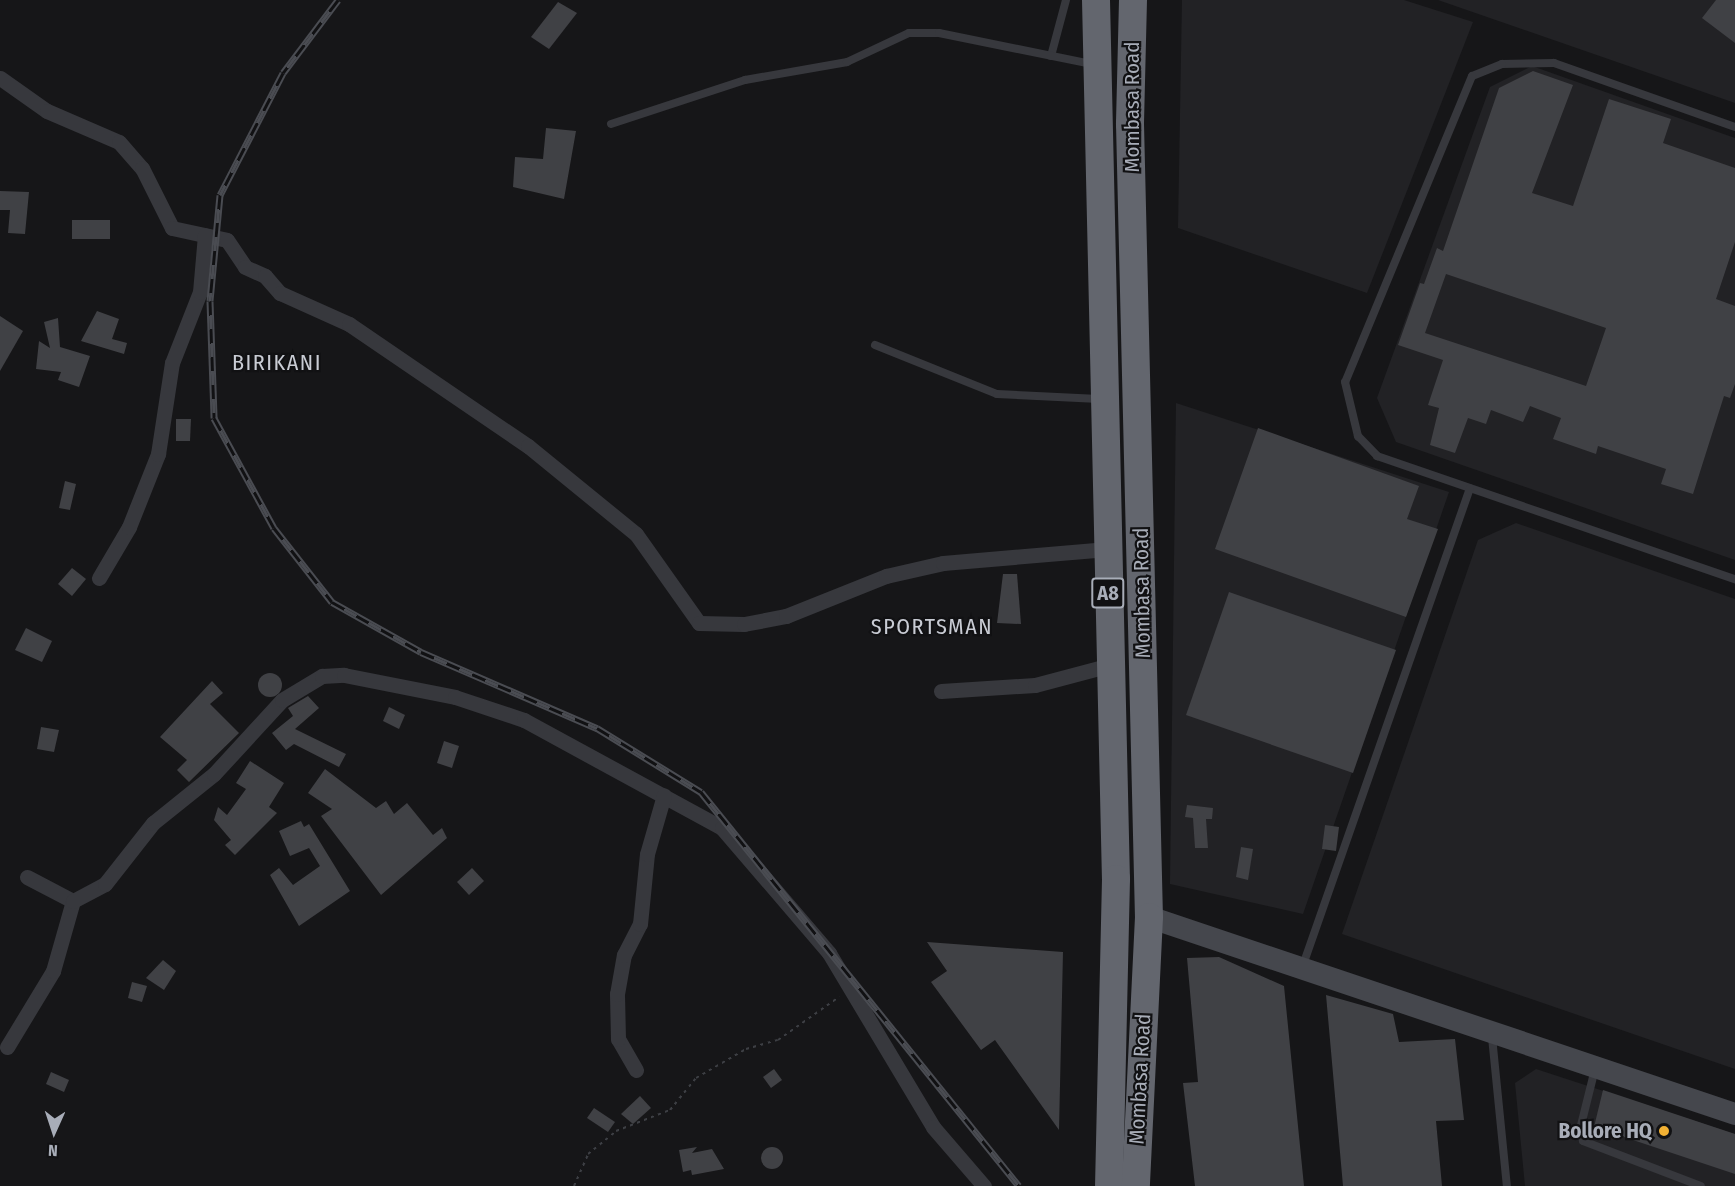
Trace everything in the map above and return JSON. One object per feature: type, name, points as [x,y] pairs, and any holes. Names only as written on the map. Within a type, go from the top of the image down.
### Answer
[{"type":"highway","name":"Mombasa Road","points":[[1096,0],[1099,66],[1103,399],[1116,879],[1109,1186]]},
{"type":"highway","name":"Mombasa Road","points":[[1132,0],[1130,124],[1149,917],[1136,1186]]},
{"type":"street","points":[[0,78],[47,111],[119,142],[142,168],[172,228],[227,240],[245,267],[265,276],[280,293],[349,324],[535,452],[636,534],[699,623],[744,624],[786,616],[886,576],[943,563],[1107,549]]},
{"type":"street","points":[[99,578],[129,527],[158,454],[172,363],[200,292],[205,235]]},
{"type":"street","points":[[941,691],[1035,685],[1110,665]]},
{"type":"street","points":[[7,1047],[52,971],[73,901],[105,884],[153,823],[214,774],[282,700],[322,676],[405,686],[524,720],[728,832],[851,984],[933,1126],[984,1186]]},
{"type":"street","points":[[636,1070],[618,1039],[617,994],[624,955],[640,924],[647,854],[664,795]]},
{"type":"street","points":[[27,877],[73,901]]},
{"type":"street","points":[[1149,917],[1735,1114]]},
{"type":"lane","points":[[1051,56],[1066,0]]},
{"type":"lane","points":[[611,124],[745,80],[847,62],[909,33],[939,33],[1099,66]]},
{"type":"lane","points":[[1735,127],[1554,63],[1502,64],[1472,76],[1345,382],[1358,436],[1377,456],[1735,579]]},
{"type":"lane","points":[[875,345],[997,394],[1103,399]]},
{"type":"lane","points":[[1302,967],[1470,488]]},
{"type":"lane","points":[[1491,1032],[1507,1186]]},
{"type":"lane","points":[[1595,1067],[1580,1129],[1583,1141],[1701,1186]]},
{"type":"lane","points":[[1674,1177],[1676,1186]]},
{"type":"path","points":[[574,1186],[588,1154],[616,1131],[670,1110],[696,1078],[746,1049],[778,1040],[851,984]]},
{"type":"shaded area","points":[[1182,0],[1404,0],[1473,22],[1367,293],[1178,228]]},
{"type":"shaded area","points":[[1438,0],[1735,0],[1735,103]]},
{"type":"shaded area","points":[[1532,66],[1735,138],[1735,560],[1396,442],[1377,398],[1490,87]]},
{"type":"shaded area","points":[[1176,403],[1449,492],[1303,914],[1170,884]]},
{"type":"shaded area","points":[[1516,523],[1735,599],[1735,1069],[1342,934],[1478,540]]},
{"type":"shaded area","points":[[1536,1069],[1735,1134],[1735,1186],[1525,1186],[1515,1083]]},
{"type":"building","points":[[1716,0],[1735,0],[1735,43],[1702,18]]},
{"type":"building","points":[[558,2],[577,13],[549,49],[531,37]]},
{"type":"building","points":[[1533,71],[1573,85],[1532,193],[1573,206],[1609,99],[1671,119],[1663,143],[1735,168],[1735,242],[1716,299],[1735,306],[1735,384],[1730,398],[1724,396],[1693,494],[1661,484],[1666,469],[1598,446],[1596,454],[1553,439],[1561,418],[1530,406],[1523,422],[1491,410],[1486,424],[1468,418],[1455,453],[1430,445],[1439,408],[1428,405],[1443,360],[1398,345],[1420,283],[1424,284],[1437,248],[1443,251],[1499,88]],"holes":[[[1446,274],[1606,328],[1586,386],[1425,333]]]},
{"type":"building","points":[[546,128],[576,131],[564,199],[513,187],[515,157],[543,159]]},
{"type":"building","points":[[0,191],[29,192],[25,234],[8,233],[10,210],[0,210]]},
{"type":"building","points":[[72,220],[110,220],[110,239],[72,239]]},
{"type":"building","points":[[97,311],[119,319],[112,339],[127,343],[124,354],[81,341]]},
{"type":"building","points":[[0,316],[23,331],[0,371]]},
{"type":"building","points":[[58,318],[60,347],[90,356],[79,387],[58,380],[61,372],[36,369],[39,341],[50,348],[44,322]]},
{"type":"building","points":[[176,419],[191,419],[190,441],[176,441]]},
{"type":"building","points":[[1258,428],[1419,486],[1407,519],[1438,529],[1406,617],[1215,549]]},
{"type":"building","points":[[65,481],[76,484],[70,510],[59,508]]},
{"type":"building","points":[[72,568],[86,579],[72,596],[58,584]]},
{"type":"building","points":[[1003,574],[1017,574],[1021,624],[997,623]]},
{"type":"building","points":[[1229,592],[1396,650],[1353,773],[1186,715]]},
{"type":"building","points":[[26,628],[52,641],[42,662],[15,650]]},
{"type":"building","points":[[270,673],[275,674],[281,680],[281,690],[275,696],[270,697],[265,696],[259,690],[258,685],[259,680],[265,674]]},
{"type":"building","points":[[212,681],[223,693],[210,704],[239,733],[189,782],[177,770],[187,760],[160,737]]},
{"type":"building","points":[[308,696],[319,708],[295,729],[346,754],[339,767],[294,744],[286,750],[272,733],[293,716],[288,708]]},
{"type":"building","points":[[389,707],[405,715],[399,729],[383,721]]},
{"type":"building","points":[[41,727],[59,730],[54,752],[37,749]]},
{"type":"building","points":[[444,741],[459,746],[452,768],[437,763]]},
{"type":"building","points":[[250,761],[284,783],[269,807],[277,813],[235,855],[225,845],[231,840],[214,820],[218,807],[227,815],[246,789],[236,783]]},
{"type":"building","points":[[325,769],[376,808],[386,801],[394,814],[407,803],[433,835],[442,828],[447,838],[381,895],[321,816],[332,809],[308,793]]},
{"type":"building","points":[[1187,805],[1213,808],[1212,819],[1206,819],[1208,848],[1195,848],[1193,818],[1185,817]]},
{"type":"building","points":[[301,821],[304,827],[309,824],[350,891],[299,926],[270,875],[279,868],[293,885],[320,866],[309,848],[290,856],[279,831]]},
{"type":"building","points":[[1325,825],[1339,827],[1336,851],[1322,849]]},
{"type":"building","points":[[1241,847],[1253,849],[1248,880],[1236,877]]},
{"type":"building","points":[[472,868],[484,881],[469,895],[457,882]]},
{"type":"building","points":[[927,942],[1063,952],[1059,1130],[995,1040],[981,1050],[931,982],[947,971]]},
{"type":"building","points":[[1219,957],[1284,986],[1304,1186],[1195,1186],[1183,1083],[1198,1082],[1187,958]]},
{"type":"building","points":[[163,960],[176,971],[164,990],[146,978]]},
{"type":"building","points":[[132,982],[147,986],[142,1002],[128,998]]},
{"type":"building","points":[[1326,995],[1393,1014],[1399,1042],[1455,1039],[1464,1120],[1436,1121],[1442,1186],[1343,1186]]},
{"type":"building","points":[[774,1069],[782,1080],[771,1088],[763,1077]]},
{"type":"building","points":[[51,1072],[69,1080],[64,1092],[46,1084]]},
{"type":"building","name":"Bollore HQ","points":[[1603,1090],[1735,1134],[1735,1174],[1594,1127]]},
{"type":"building","points":[[640,1096],[651,1108],[633,1124],[621,1114]]},
{"type":"building","points":[[594,1108],[615,1122],[608,1132],[587,1118]]},
{"type":"building","points":[[697,1147],[692,1153],[712,1149],[724,1169],[692,1175],[691,1170],[683,1172],[679,1150]]},
{"type":"building","points":[[772,1147],[782,1154],[783,1158],[776,1168],[772,1169],[762,1162],[761,1158],[768,1148]]},
{"type":"railway","points":[[338,0],[283,73],[220,195],[210,301],[214,418],[274,528],[332,602],[421,652],[597,728],[701,792],[1019,1186]]},
{"type":"place","name":"Bollore HQ","points":[[1664,1131]]},
{"type":"district","name":"BIRIKANI","points":[[277,363]]},
{"type":"district","name":"SPORTSMAN","points":[[932,627]]}]
